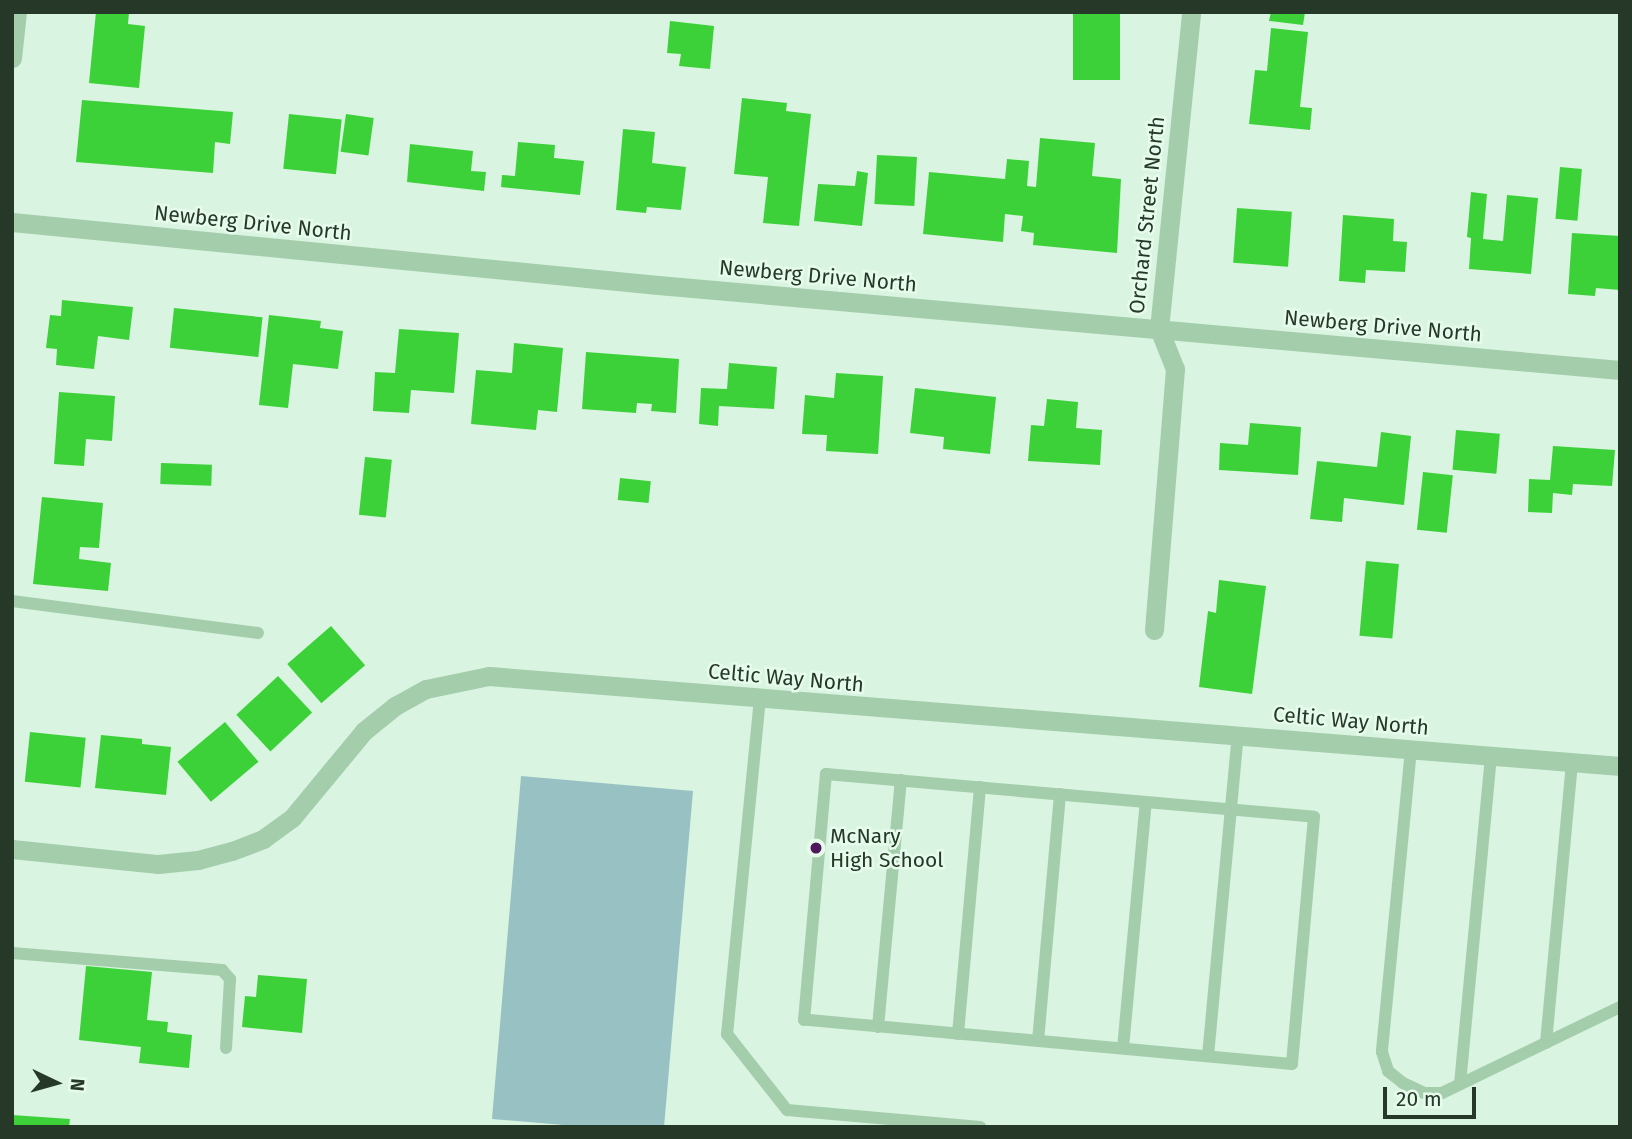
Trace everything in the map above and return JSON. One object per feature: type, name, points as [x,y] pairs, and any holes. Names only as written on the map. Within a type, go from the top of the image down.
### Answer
[{"type":"street","points":[[12,58],[17,12]]},
{"type":"street","name":"Orchard Street North","points":[[1154,630],[1175,369],[1159,329],[1191,12]]},
{"type":"street","name":"Newberg Drive North","points":[[12,222],[658,285],[1620,370]]},
{"type":"street","name":"Celtic Way North","points":[[12,849],[158,864],[198,860],[232,851],[263,839],[292,818],[364,731],[395,706],[426,690],[489,676],[520,676],[760,698],[1620,766]]},
{"type":"lane","points":[[12,601],[258,633]]},
{"type":"lane","points":[[760,698],[727,1034],[787,1110],[980,1127]]},
{"type":"lane","points":[[1208,1056],[1238,735]]},
{"type":"lane","points":[[1410,749],[1382,1052],[1388,1071],[1403,1083],[1424,1093],[1442,1093],[1620,1007]]},
{"type":"lane","points":[[1460,1084],[1491,755]]},
{"type":"lane","points":[[1546,1042],[1572,762]]},
{"type":"lane","points":[[826,774],[1232,810],[1314,817],[1292,1063],[804,1020],[826,774]]},
{"type":"lane","points":[[878,1027],[901,780]]},
{"type":"lane","points":[[958,1034],[981,787]]},
{"type":"lane","points":[[1038,1041],[1060,794]]},
{"type":"lane","points":[[1123,1048],[1146,802]]},
{"type":"lane","points":[[12,953],[222,970],[230,979],[226,1048]]},
{"type":"shaded area","points":[[521,776],[693,791],[664,1127],[587,1127],[492,1119]]},
{"type":"building","points":[[96,12],[129,12],[128,24],[145,26],[139,88],[89,83]]},
{"type":"building","points":[[1073,12],[1120,12],[1120,80],[1073,80]]},
{"type":"building","points":[[1271,12],[1305,12],[1303,25],[1269,21]]},
{"type":"building","points":[[670,21],[714,26],[710,69],[679,66],[681,54],[667,53]]},
{"type":"building","points":[[1271,28],[1308,32],[1300,107],[1312,108],[1310,130],[1249,124],[1255,70],[1267,71]]},
{"type":"building","points":[[742,98],[787,103],[786,111],[811,114],[799,226],[763,223],[768,177],[734,174]]},
{"type":"building","points":[[82,100],[233,112],[230,144],[215,142],[213,173],[76,162]]},
{"type":"building","points":[[289,114],[342,120],[336,174],[283,169]]},
{"type":"building","points":[[346,114],[374,118],[368,156],[341,152]]},
{"type":"building","points":[[623,129],[655,132],[652,163],[686,167],[681,210],[647,207],[646,213],[616,210]]},
{"type":"building","points":[[1040,138],[1095,143],[1092,176],[1121,179],[1117,253],[1033,245],[1034,233],[1021,231],[1023,216],[1005,214],[1003,242],[923,234],[929,172],[1005,179],[1007,159],[1029,161],[1027,186],[1036,187]]},
{"type":"building","points":[[518,142],[555,145],[554,158],[584,161],[580,195],[501,187],[502,175],[515,176]]},
{"type":"building","points":[[410,144],[473,151],[471,171],[486,172],[484,191],[407,182]]},
{"type":"building","points":[[877,155],[917,157],[914,206],[874,204]]},
{"type":"building","points":[[1560,167],[1582,169],[1577,221],[1555,219]]},
{"type":"building","points":[[857,171],[868,173],[862,226],[814,221],[818,184],[855,186]]},
{"type":"building","points":[[1471,192],[1487,194],[1483,239],[1503,241],[1507,195],[1538,198],[1531,274],[1469,269],[1471,238],[1467,237]]},
{"type":"building","points":[[1237,208],[1292,212],[1288,267],[1233,263]]},
{"type":"building","points":[[1343,215],[1394,219],[1393,241],[1407,242],[1405,272],[1366,270],[1365,283],[1339,281]]},
{"type":"building","points":[[1572,233],[1620,236],[1620,290],[1596,288],[1595,296],[1568,294]]},
{"type":"building","points":[[62,300],[133,307],[129,340],[98,336],[94,369],[56,365],[57,349],[46,348],[50,315],[61,316]]},
{"type":"building","points":[[174,308],[263,317],[258,357],[170,348]]},
{"type":"building","points":[[269,315],[321,321],[320,328],[343,331],[338,369],[293,364],[288,408],[259,405]]},
{"type":"building","points":[[399,329],[459,333],[454,393],[411,390],[409,413],[373,411],[375,372],[395,373]]},
{"type":"building","points":[[514,343],[563,348],[557,412],[538,410],[536,430],[471,424],[476,370],[512,373]]},
{"type":"building","points":[[586,352],[679,359],[676,413],[651,411],[652,404],[637,403],[636,413],[582,409]]},
{"type":"building","points":[[729,363],[777,367],[774,409],[719,406],[718,426],[699,424],[701,388],[727,389]]},
{"type":"building","points":[[836,373],[883,376],[878,454],[826,451],[827,435],[802,434],[805,395],[834,398]]},
{"type":"building","points":[[915,388],[996,397],[990,454],[943,449],[944,437],[910,433]]},
{"type":"building","points":[[59,392],[115,396],[112,441],[86,439],[84,466],[54,464]]},
{"type":"building","points":[[1047,399],[1078,402],[1076,428],[1102,430],[1100,465],[1028,461],[1031,425],[1044,426]]},
{"type":"building","points":[[1250,423],[1301,427],[1298,475],[1219,470],[1220,443],[1248,445]]},
{"type":"building","points":[[1456,430],[1500,434],[1496,474],[1453,470]]},
{"type":"building","points":[[1381,432],[1411,436],[1404,505],[1344,498],[1342,522],[1310,519],[1317,461],[1377,467]]},
{"type":"building","points":[[1553,446],[1615,450],[1612,486],[1573,484],[1572,495],[1553,493],[1552,513],[1528,512],[1529,479],[1550,480]]},
{"type":"building","points":[[365,457],[392,460],[386,518],[359,515]]},
{"type":"building","points":[[161,463],[212,465],[211,486],[160,484]]},
{"type":"building","points":[[1423,472],[1453,475],[1447,533],[1417,530]]},
{"type":"building","points":[[620,478],[651,481],[649,503],[618,500]]},
{"type":"building","points":[[42,497],[103,503],[99,548],[80,547],[79,559],[111,563],[108,591],[33,584]]},
{"type":"building","points":[[1366,561],[1399,564],[1392,639],[1359,636]]},
{"type":"building","points":[[1219,580],[1266,586],[1252,694],[1199,687],[1208,611],[1216,613]]},
{"type":"building","points":[[331,626],[365,665],[321,703],[287,664]]},
{"type":"building","points":[[278,676],[312,713],[270,751],[236,715]]},
{"type":"building","points":[[225,722],[258,762],[211,802],[178,762]]},
{"type":"building","points":[[30,732],[86,738],[80,788],[25,782]]},
{"type":"building","points":[[101,735],[142,739],[142,744],[171,747],[166,795],[95,788]]},
{"type":"building","points":[[86,966],[152,972],[147,1020],[168,1022],[167,1032],[192,1035],[189,1068],[139,1063],[141,1047],[79,1040]]},
{"type":"building","points":[[258,975],[307,979],[302,1033],[242,1027],[245,996],[256,997]]},
{"type":"building","points":[[12,1115],[70,1119],[69,1127],[12,1127]]},
{"type":"place","name":"McNary High School","points":[[816,848]]}]
